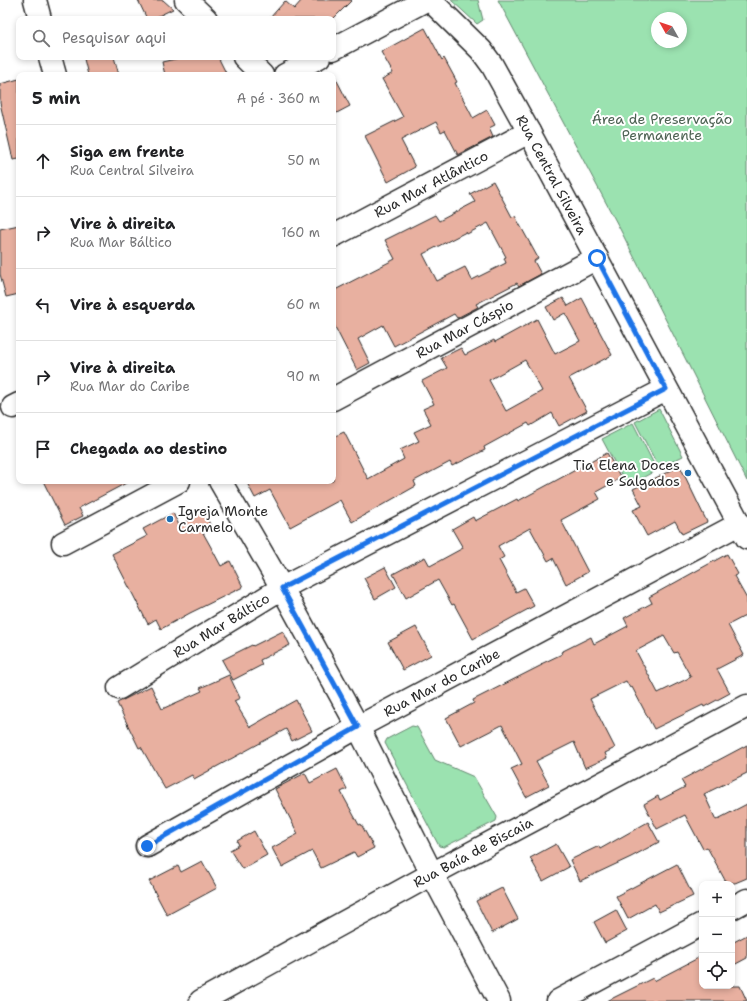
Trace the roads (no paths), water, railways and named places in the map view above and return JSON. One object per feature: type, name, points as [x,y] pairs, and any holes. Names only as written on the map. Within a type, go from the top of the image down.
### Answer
[{"type":"street","points":[[35,0],[39,16]]},
{"type":"street","points":[[186,0],[203,16]]},
{"type":"street","points":[[336,47],[426,0]]},
{"type":"street","name":"Rua Central Silveira","points":[[430,0],[478,46],[492,65],[743,531]]},
{"type":"street","points":[[51,60],[54,72]]},
{"type":"street","points":[[247,60],[259,72]]},
{"type":"street","points":[[291,72],[313,60]]},
{"type":"street","name":"Rua Mar Atlântico","points":[[336,234],[529,132]]},
{"type":"street","name":"Rua Mar Cáspio","points":[[336,397],[597,258]]},
{"type":"street","name":"Rua Mar Báltico","points":[[119,688],[282,588],[666,389]]},
{"type":"street","points":[[63,543],[173,484]]},
{"type":"street","points":[[222,484],[282,588],[358,727],[432,874],[499,1001]]},
{"type":"street","name":"Rua Mar do Caribe","points":[[147,846],[358,727],[743,531]]},
{"type":"street","name":"Rua Baía de Biscaia","points":[[201,1001],[432,874],[747,706]]},
{"type":"street","points":[[735,906],[747,900]]},
{"type":"street","points":[[558,1001],[699,926]]},
{"type":"place","name":"Tia Elena Doces e Salgados","points":[[688,473]]},
{"type":"place","name":"Igreja Monte Carmelo","points":[[170,519]]},
{"type":"park label","name":"Área de Preservação Permanente","points":[[662,128]]}]
